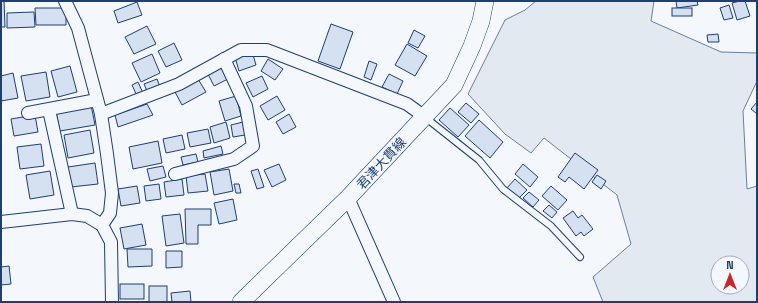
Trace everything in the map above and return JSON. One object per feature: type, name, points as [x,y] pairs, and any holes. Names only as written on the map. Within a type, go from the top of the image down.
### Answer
[{"type":"main road","name":"君津大貫線","points":[[241,302],[348,198],[454,86],[472,46],[481,21],[485,1]]},
{"type":"street","points":[[65,1],[78,28],[96,100],[101,114],[112,192],[110,213],[102,225]]},
{"type":"street","points":[[101,114],[178,84],[241,50],[267,50],[407,104],[424,117]]},
{"type":"street","points":[[175,174],[234,159],[253,146],[246,106],[224,59]]},
{"type":"street","points":[[28,113],[96,100]]},
{"type":"street","points":[[49,110],[72,214]]},
{"type":"street","points":[[348,198],[394,302]]},
{"type":"street","points":[[1,222],[72,214],[87,216],[102,225],[112,242],[112,302]]},
{"type":"lane","points":[[424,117],[479,160],[502,189],[551,226],[580,257]]},
{"type":"shaded area","points":[[536,1],[654,1],[651,21],[721,52],[757,53],[757,81],[743,111],[747,189],[757,186],[757,302],[603,302],[593,277],[631,244],[617,195],[544,138],[531,153],[505,134],[468,94],[505,20],[525,10]]},
{"type":"building","points":[[1,1],[4,1],[5,27],[1,27]]},
{"type":"building","points":[[676,1],[697,1],[698,5],[677,8]]},
{"type":"building","points":[[745,1],[750,16],[737,20],[732,3]]},
{"type":"building","points":[[137,2],[142,15],[118,23],[114,11]]},
{"type":"building","points":[[729,5],[733,18],[724,20],[720,8]]},
{"type":"building","points":[[35,8],[66,8],[66,25],[36,25]]},
{"type":"building","points":[[672,8],[692,8],[692,16],[672,16]]},
{"type":"building","points":[[34,12],[35,27],[7,28],[7,13]]},
{"type":"building","points":[[331,24],[353,32],[340,69],[318,61]]},
{"type":"building","points":[[147,26],[156,44],[134,54],[125,37]]},
{"type":"building","points":[[414,30],[425,36],[418,48],[408,43]]},
{"type":"building","points":[[718,34],[719,42],[708,42],[707,35]]},
{"type":"building","points":[[174,43],[182,60],[166,67],[158,51]]},
{"type":"building","points":[[407,44],[427,56],[415,76],[395,65]]},
{"type":"building","points":[[252,51],[256,65],[239,71],[235,57]]},
{"type":"building","points":[[152,54],[160,73],[141,82],[132,63]]},
{"type":"building","points":[[268,59],[283,69],[275,80],[261,71]]},
{"type":"building","points":[[369,61],[377,64],[371,80],[364,77]]},
{"type":"building","points":[[222,65],[228,79],[214,86],[207,72]]},
{"type":"building","points":[[70,66],[77,92],[58,97],[51,71]]},
{"type":"building","points":[[46,72],[50,97],[26,101],[21,76]]},
{"type":"building","points":[[13,73],[18,98],[1,101],[1,76]]},
{"type":"building","points":[[389,74],[403,81],[397,94],[382,87]]},
{"type":"building","points":[[262,76],[268,89],[253,97],[246,83]]},
{"type":"building","points":[[157,79],[160,87],[147,91],[144,84]]},
{"type":"building","points":[[198,79],[206,92],[182,105],[175,92]]},
{"type":"building","points":[[138,82],[143,93],[137,96],[132,85]]},
{"type":"building","points":[[236,96],[241,116],[225,121],[219,101]]},
{"type":"building","points":[[277,96],[285,110],[268,120],[260,106]]},
{"type":"building","points":[[757,102],[757,114],[751,109]]},
{"type":"building","points":[[466,103],[479,114],[471,123],[458,112]]},
{"type":"building","points":[[147,104],[153,115],[118,127],[115,115]]},
{"type":"building","points":[[91,105],[95,125],[60,131],[56,112]]},
{"type":"building","points":[[450,108],[469,125],[458,137],[439,120]]},
{"type":"building","points":[[289,114],[296,127],[283,134],[276,122]]},
{"type":"building","points":[[35,115],[38,132],[14,136],[11,119]]},
{"type":"building","points":[[479,120],[503,142],[490,158],[465,136]]},
{"type":"building","points":[[226,122],[230,138],[214,143],[210,127]]},
{"type":"building","points":[[243,122],[245,135],[233,137],[231,125]]},
{"type":"building","points":[[208,129],[211,143],[190,147],[187,133]]},
{"type":"building","points":[[90,130],[94,153],[68,158],[64,135]]},
{"type":"building","points":[[182,135],[185,149],[166,153],[163,139]]},
{"type":"building","points":[[158,141],[162,163],[133,169],[129,147]]},
{"type":"building","points":[[41,144],[44,166],[20,169],[17,147]]},
{"type":"building","points":[[221,146],[223,154],[204,158],[203,151]]},
{"type":"building","points":[[575,153],[598,170],[584,189],[569,177],[565,182],[558,177]]},
{"type":"building","points":[[196,154],[198,162],[183,165],[181,157]]},
{"type":"building","points":[[95,163],[98,184],[71,187],[68,167]]},
{"type":"building","points":[[279,164],[286,180],[272,187],[264,170]]},
{"type":"building","points":[[523,164],[538,177],[530,187],[515,174]]},
{"type":"building","points":[[163,166],[166,177],[150,181],[147,169]]},
{"type":"building","points":[[229,169],[233,191],[214,195],[210,172]]},
{"type":"building","points":[[258,169],[264,187],[257,189],[251,171]]},
{"type":"building","points":[[50,171],[54,195],[30,199],[26,175]]},
{"type":"building","points":[[205,174],[208,191],[188,193],[186,176]]},
{"type":"building","points":[[597,175],[606,181],[601,189],[592,182]]},
{"type":"building","points":[[182,179],[184,195],[166,197],[164,182]]},
{"type":"building","points":[[515,179],[527,190],[519,198],[507,188]]},
{"type":"building","points":[[159,184],[161,199],[146,201],[144,186]]},
{"type":"building","points":[[234,184],[239,184],[241,193],[236,193]]},
{"type":"building","points":[[137,186],[140,203],[121,206],[118,189]]},
{"type":"building","points":[[551,186],[567,200],[558,210],[542,196]]},
{"type":"building","points":[[529,192],[539,200],[533,207],[523,198]]},
{"type":"building","points":[[233,199],[237,220],[219,224],[214,203]]},
{"type":"building","points":[[549,205],[557,212],[552,218],[543,211]]},
{"type":"building","points":[[185,209],[211,209],[211,225],[198,225],[198,244],[186,244]]},
{"type":"building","points":[[573,211],[578,218],[582,215],[593,229],[584,236],[581,232],[576,236],[563,218]]},
{"type":"building","points":[[180,214],[184,243],[166,246],[162,216]]},
{"type":"building","points":[[142,224],[146,245],[124,249],[120,228]]},
{"type":"building","points":[[127,249],[152,249],[152,266],[128,267]]},
{"type":"building","points":[[166,251],[182,251],[182,267],[166,268]]},
{"type":"building","points":[[9,266],[11,284],[1,285],[1,267]]},
{"type":"building","points":[[120,284],[144,284],[144,299],[120,299]]},
{"type":"building","points":[[149,286],[167,286],[167,302],[149,302]]},
{"type":"building","points":[[190,291],[191,302],[172,302],[171,293]]}]
